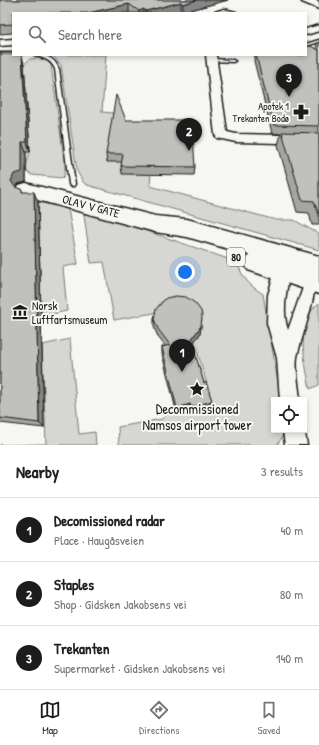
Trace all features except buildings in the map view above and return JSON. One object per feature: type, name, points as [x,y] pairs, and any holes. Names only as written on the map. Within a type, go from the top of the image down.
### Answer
[{"type":"highway","name":"OLAV V GATE","points":[[26,190],[155,224],[182,239],[307,273]]},
{"type":"street","points":[[306,0],[319,6]]},
{"type":"street","points":[[307,32],[318,28]]},
{"type":"street","points":[[0,43],[12,42]]},
{"type":"street","points":[[211,58],[221,136],[236,138],[319,140]]},
{"type":"street","points":[[287,358],[307,273]]},
{"type":"street","points":[[290,397],[287,358],[276,323],[277,295],[307,273]]},
{"type":"street","points":[[294,433],[296,445]]},
{"type":"lane","points":[[217,12],[224,10],[231,12]]},
{"type":"lane","points":[[307,46],[319,41]]},
{"type":"lane","points":[[0,54],[12,54]]},
{"type":"lane","points":[[42,56],[48,57],[55,62],[57,69],[72,184]]},
{"type":"lane","points":[[211,58],[233,60]]},
{"type":"shaded area","points":[[53,56],[106,56],[102,112],[114,113],[124,162],[151,173],[150,186],[276,220],[294,220],[319,234],[319,250],[87,185],[83,182],[77,171],[61,65]]},
{"type":"shaded area","points":[[30,59],[44,60],[51,65],[65,166],[64,176],[62,178],[32,175],[27,172],[26,167],[30,151],[24,64]]},
{"type":"shaded area","points":[[38,202],[68,209],[78,264],[63,267],[67,311],[41,316]]},
{"type":"shaded area","points":[[83,209],[237,262],[247,281],[263,294],[280,397],[271,397],[271,433],[283,433],[277,445],[119,445],[118,427],[162,419],[177,404],[211,398],[193,337],[200,330],[202,319],[176,296],[161,302],[154,313],[114,320],[104,262],[91,263]]},
{"type":"shaded area","points":[[319,303],[319,385],[310,389],[304,355],[304,331],[306,321],[311,311]]},
{"type":"shaded area","points":[[70,339],[79,434],[95,432],[96,445],[0,445],[46,444],[42,345]]},
{"type":"place","name":"Trekanten","points":[[289,97]]},
{"type":"place","name":"Apotek 1 Trekanten Bodø","points":[[301,112]]},
{"type":"place","name":"Staples","points":[[189,151]]},
{"type":"place","name":"Norsk Luftfartsmuseum","points":[[20,312]]},
{"type":"place","name":"Decomissioned radar","points":[[182,372]]},
{"type":"place","name":"Decommissioned Namsos airport tower","points":[[197,389]]}]
